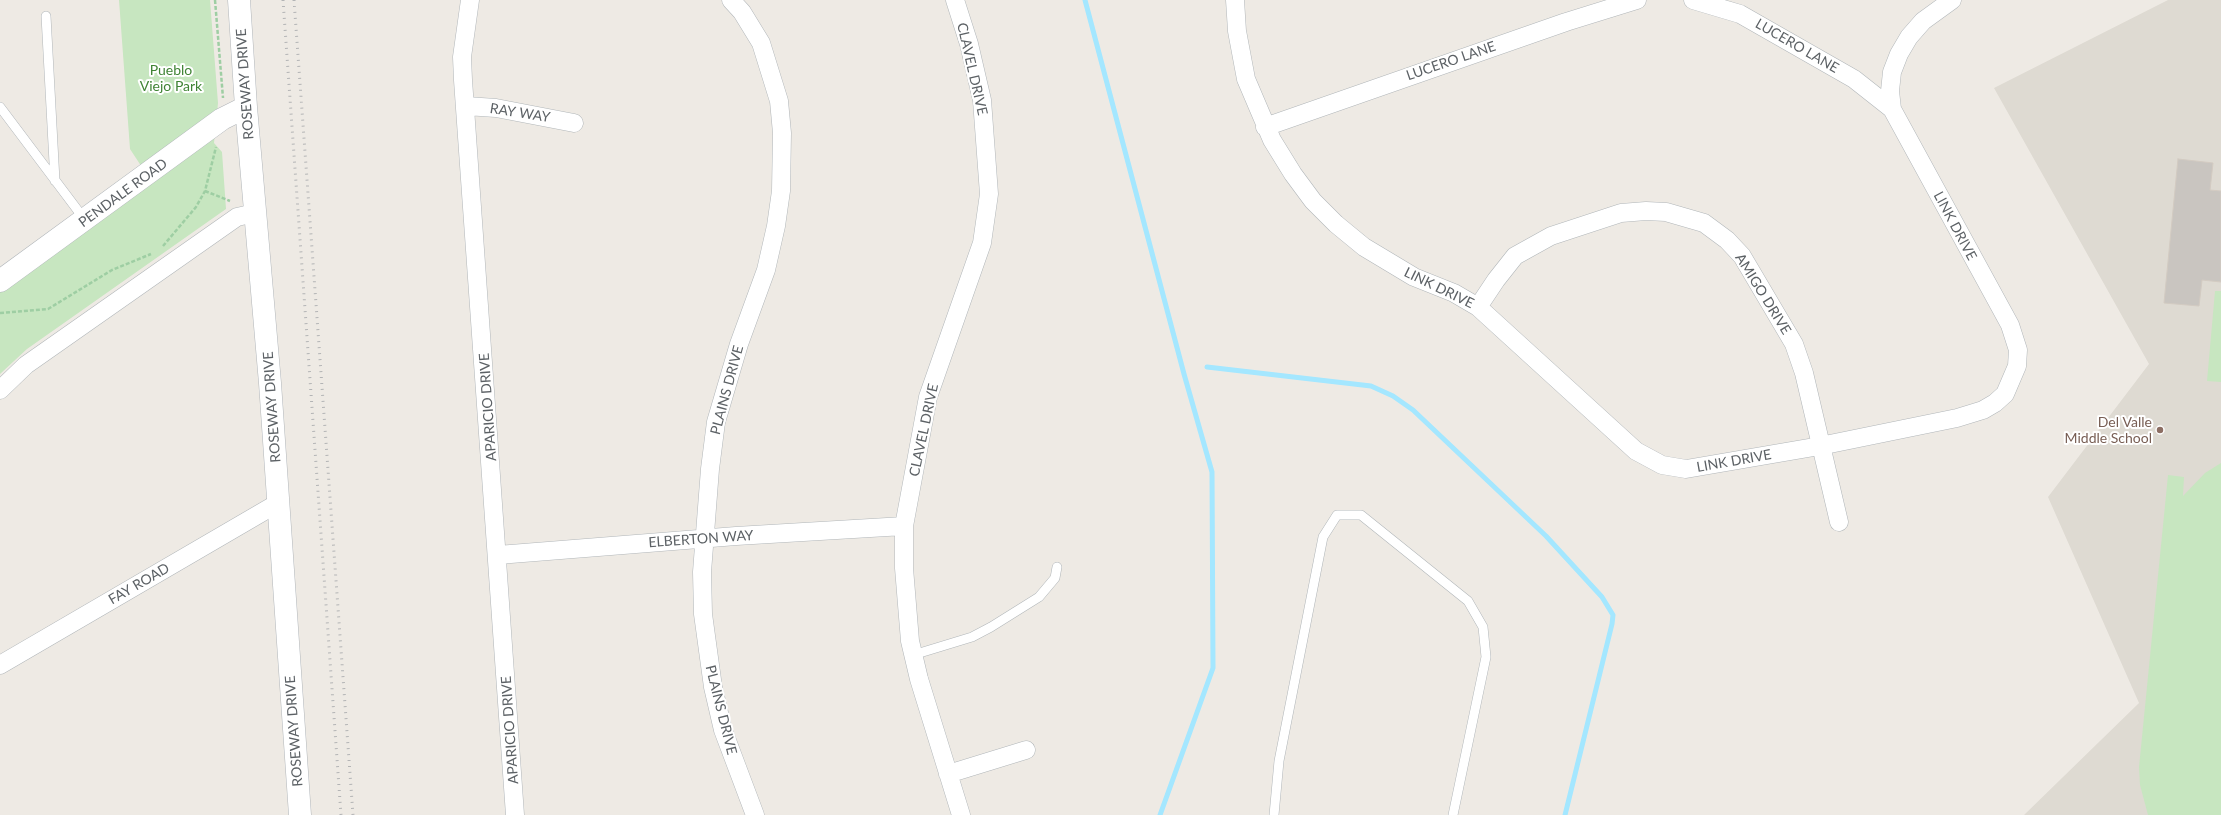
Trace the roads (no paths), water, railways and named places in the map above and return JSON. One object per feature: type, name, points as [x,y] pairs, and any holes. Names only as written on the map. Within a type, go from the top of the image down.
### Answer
[{"type":"street","name":"ROSEWAY DRIVE","points":[[239,0],[246,107],[278,503],[300,815]]},
{"type":"street","name":"APARICIO DRIVE","points":[[470,0],[462,57],[516,815]]},
{"type":"street","name":"PLAINS DRIVE","points":[[731,0],[742,12],[761,43],[779,101],[782,133],[781,191],[776,226],[766,270],[738,344],[716,422],[710,469],[702,572],[702,614],[713,687],[723,730],[754,815]]},
{"type":"street","name":"CLAVEL DRIVE","points":[[955,0],[969,44],[982,100],[989,194],[982,243],[928,397],[904,526],[905,594],[913,655],[961,815]]},
{"type":"street","name":"LINK DRIVE","points":[[1235,0],[1237,31],[1246,80],[1265,126],[1293,174],[1313,201],[1336,224],[1364,247],[1414,277],[1454,293],[1478,307],[1636,451],[1662,466],[1686,469],[1820,446],[1950,420],[1983,410],[1995,403],[2005,394],[2017,366],[2018,350],[2010,324],[1892,109],[1890,91],[1892,72],[1899,54],[1909,37],[1922,21],[1936,9],[1952,0]]},
{"type":"street","name":"LUCERO LANE","points":[[1265,126],[1566,22],[1637,0]]},
{"type":"street","name":"LUCERO LANE","points":[[1693,0],[1740,14],[1854,79],[1892,109]]},
{"type":"street","name":"RAY WAY","points":[[466,106],[496,108],[574,123]]},
{"type":"street","name":"PENDALE ROAD","points":[[0,281],[86,220],[222,119],[246,107]]},
{"type":"street","name":"AMIGO DRIVE","points":[[1478,307],[1496,280],[1516,256],[1551,236],[1621,214],[1646,211],[1666,212],[1704,223],[1727,240],[1742,256],[1794,344],[1804,372],[1820,446],[1839,522]]},
{"type":"street","points":[[0,390],[26,365],[236,217],[255,213]]},
{"type":"street","name":"FAY ROAD","points":[[0,665],[278,503]]},
{"type":"street","name":"ELBERTON WAY","points":[[498,555],[705,540],[736,536],[904,526]]},
{"type":"street","points":[[948,774],[1026,750]]},
{"type":"lane","points":[[46,16],[55,182]]},
{"type":"lane","points":[[0,107],[55,182],[86,220]]},
{"type":"lane","points":[[1274,815],[1279,762],[1323,537],[1337,515],[1361,515],[1468,601],[1483,627],[1486,657],[1453,815]]},
{"type":"lane","points":[[913,655],[972,637],[991,627],[1039,597],[1055,578],[1057,567]]},
{"type":"waterway","points":[[1085,0],[1184,374],[1212,472],[1213,668],[1160,815]]},
{"type":"waterway","points":[[1207,367],[1371,386],[1393,396],[1413,410],[1546,536],[1602,597],[1613,615],[1612,624],[1565,815]]},
{"type":"railway","points":[[283,0],[341,815]]},
{"type":"railway","points":[[294,0],[353,815]]},
{"type":"place","name":"Del Valle Middle School","points":[[2160,430]]},
{"type":"park label","name":"Pueblo Viejo Park","points":[[171,78]]}]
